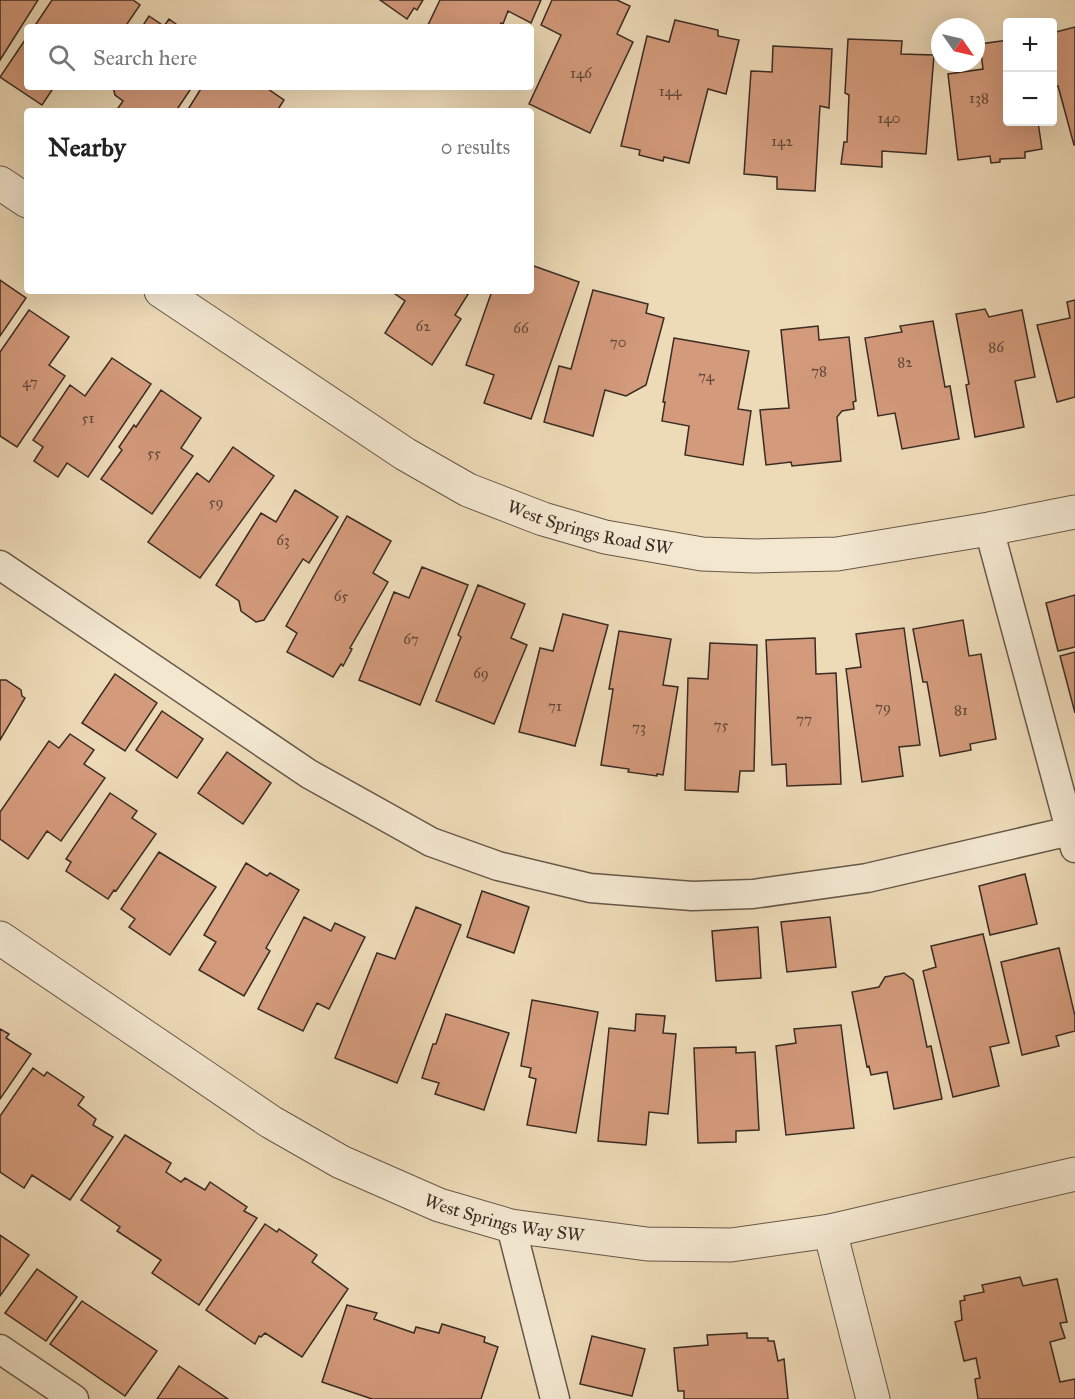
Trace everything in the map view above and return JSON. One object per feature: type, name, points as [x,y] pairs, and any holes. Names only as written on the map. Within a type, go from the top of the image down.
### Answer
[{"type":"street","points":[[0,183],[24,199]]},
{"type":"street","name":"West Springs Road SW","points":[[165,294],[405,454],[468,490],[543,519],[605,537],[692,552],[756,556],[837,554],[1075,512]]},
{"type":"street","name":"West Springs Way SW","points":[[0,938],[271,1122],[341,1162],[439,1205],[511,1226],[647,1244],[731,1245],[830,1231],[1075,1174]]},
{"type":"street","points":[[830,1231],[873,1399]]},
{"type":"lane","points":[[0,565],[309,774],[431,842],[498,866],[590,888],[692,896],[753,894],[867,878],[1073,840],[988,529]]},
{"type":"lane","points":[[511,1226],[555,1399]]},
{"type":"lane","points":[[0,1349],[74,1399]]},
{"type":"building","points":[[0,0],[38,0],[0,60]]},
{"type":"building","points":[[52,0],[133,0],[140,5],[127,24],[36,24]]},
{"type":"building","points":[[380,0],[423,0],[417,10],[414,8],[407,19]]},
{"type":"building","points":[[440,0],[541,0],[531,23],[508,11],[503,24],[428,24]]},
{"type":"building","points":[[552,0],[617,0],[630,6],[617,34],[633,42],[590,133],[529,104],[561,35],[541,25]]},
{"type":"building","points":[[149,16],[161,24],[144,24]]},
{"type":"building","points":[[169,19],[176,24],[165,24]]},
{"type":"building","points":[[675,20],[718,30],[718,36],[739,40],[726,94],[708,89],[689,163],[664,157],[663,161],[639,155],[640,150],[621,146],[647,36],[669,42]]},
{"type":"building","points":[[1075,27],[1075,145],[1057,86],[1057,32]]},
{"type":"building","points":[[848,39],[902,41],[901,54],[931,55],[933,72],[926,154],[882,151],[882,167],[841,164],[844,142],[847,142],[849,95],[845,93]]},
{"type":"building","points":[[24,41],[24,90],[52,90],[42,105],[0,77]]},
{"type":"building","points":[[1003,41],[1003,126],[1039,126],[1042,149],[1025,152],[1025,158],[1000,159],[1000,162],[991,163],[990,156],[958,160],[948,74],[985,72],[985,43]]},
{"type":"building","points":[[773,46],[832,49],[829,108],[820,106],[815,191],[777,189],[777,177],[744,174],[751,71],[772,72]]},
{"type":"building","points":[[114,90],[190,90],[178,108],[118,108],[123,101],[115,95]]},
{"type":"building","points":[[200,90],[269,90],[284,100],[279,108],[189,108]]},
{"type":"building","points":[[534,266],[579,282],[531,419],[484,403],[494,375],[466,365],[491,294],[534,294]]},
{"type":"building","points":[[0,280],[26,298],[0,336]]},
{"type":"building","points":[[593,290],[648,304],[646,313],[664,318],[646,385],[626,396],[605,390],[593,436],[544,422],[559,366],[571,369]]},
{"type":"building","points":[[395,294],[468,294],[455,315],[461,319],[432,365],[385,333],[405,301]]},
{"type":"building","points":[[1075,300],[1075,397],[1057,402],[1037,325],[1070,318],[1067,302]]},
{"type":"building","points":[[985,309],[989,317],[1022,310],[1035,377],[1015,381],[1024,427],[975,437],[966,385],[969,384],[956,314]]},
{"type":"building","points":[[29,310],[69,337],[49,365],[65,376],[17,447],[0,436],[0,352]]},
{"type":"building","points":[[933,321],[945,387],[950,386],[959,439],[902,449],[895,413],[878,416],[865,338],[902,332],[900,326]]},
{"type":"building","points":[[818,326],[819,340],[849,337],[856,401],[853,402],[854,409],[842,411],[837,417],[841,461],[792,466],[791,462],[766,465],[760,410],[789,408],[781,330]]},
{"type":"building","points":[[674,338],[749,351],[738,409],[751,411],[743,465],[685,455],[689,426],[662,421]]},
{"type":"building","points":[[112,358],[151,384],[88,477],[67,463],[58,477],[34,461],[43,447],[33,440],[70,385],[85,396]]},
{"type":"building","points":[[161,390],[201,418],[181,448],[193,456],[152,514],[101,479],[122,450],[119,447],[134,425],[136,427]]},
{"type":"building","points":[[233,447],[274,476],[200,578],[148,542],[197,473],[209,482]]},
{"type":"building","points":[[295,490],[338,517],[309,563],[303,559],[264,620],[256,622],[241,611],[239,601],[216,585],[261,513],[276,522]]},
{"type":"building","points":[[347,516],[391,541],[373,573],[388,582],[350,648],[352,649],[343,666],[341,664],[333,677],[287,652],[297,633],[286,626]]},
{"type":"building","points":[[422,567],[468,585],[420,705],[359,680],[394,592],[409,598]]},
{"type":"building","points":[[478,585],[525,604],[511,638],[527,645],[494,724],[436,701]]},
{"type":"building","points":[[1075,595],[1075,647],[1058,651],[1046,603]]},
{"type":"building","points":[[563,614],[608,625],[575,746],[519,732],[540,648],[553,651]]},
{"type":"building","points":[[963,620],[969,656],[981,654],[996,739],[970,744],[971,750],[940,756],[927,682],[923,682],[913,629]]},
{"type":"building","points":[[904,628],[920,745],[899,747],[903,776],[862,782],[846,669],[861,667],[856,634]]},
{"type":"building","points":[[619,631],[671,639],[663,685],[678,687],[663,775],[628,772],[629,769],[601,765],[613,689],[609,689]]},
{"type":"building","points":[[815,638],[816,674],[836,673],[841,784],[787,786],[786,764],[772,765],[766,640]]},
{"type":"building","points":[[710,643],[757,645],[754,771],[740,771],[738,792],[685,790],[688,678],[708,679]]},
{"type":"building","points":[[1075,652],[1075,713],[1060,656]]},
{"type":"building","points":[[115,674],[157,703],[125,751],[82,723]]},
{"type":"building","points":[[0,680],[6,680],[21,690],[25,698],[0,740]]},
{"type":"building","points":[[162,711],[203,739],[177,778],[136,750]]},
{"type":"building","points":[[70,734],[94,750],[84,764],[105,778],[61,841],[47,831],[28,859],[0,839],[0,812],[49,741],[59,748]]},
{"type":"building","points":[[227,752],[271,783],[243,824],[198,793]]},
{"type":"building","points":[[110,793],[137,811],[132,818],[156,834],[108,899],[66,871],[71,862],[66,859]]},
{"type":"building","points":[[159,852],[216,887],[170,955],[129,927],[135,919],[121,909]]},
{"type":"building","points":[[246,863],[267,876],[270,873],[299,890],[266,948],[270,951],[244,996],[199,970],[216,942],[204,935]]},
{"type":"building","points":[[1025,874],[1037,924],[990,935],[979,886]]},
{"type":"building","points":[[482,891],[529,907],[514,953],[467,937]]},
{"type":"building","points":[[416,907],[461,925],[397,1083],[335,1058],[377,953],[395,959]]},
{"type":"building","points":[[304,917],[331,931],[335,923],[365,937],[329,1009],[317,1003],[303,1031],[258,1009]]},
{"type":"building","points":[[830,917],[836,967],[787,972],[781,922]]},
{"type":"building","points":[[758,927],[761,978],[716,981],[712,931]]},
{"type":"building","points":[[983,934],[1009,1043],[990,1047],[999,1086],[953,1097],[923,971],[936,967],[931,946]]},
{"type":"building","points":[[1059,948],[1075,1016],[1075,1031],[1056,1036],[1059,1046],[1022,1055],[1001,962]]},
{"type":"building","points":[[904,973],[913,980],[927,1047],[931,1046],[942,1099],[894,1109],[887,1072],[871,1075],[869,1066],[867,1067],[852,992],[879,987],[885,977]]},
{"type":"building","points":[[532,1000],[598,1012],[576,1133],[527,1125],[536,1079],[529,1077],[531,1068],[521,1066]]},
{"type":"building","points":[[446,1014],[509,1033],[484,1110],[435,1094],[439,1083],[422,1078]]},
{"type":"building","points":[[636,1014],[665,1016],[663,1033],[676,1034],[668,1114],[649,1112],[646,1145],[598,1141],[609,1028],[635,1031]]},
{"type":"building","points":[[841,1025],[854,1128],[786,1135],[776,1046],[796,1043],[794,1029]]},
{"type":"building","points":[[0,1029],[9,1034],[6,1038],[31,1054],[0,1099]]},
{"type":"building","points":[[736,1047],[736,1053],[755,1052],[759,1130],[736,1131],[736,1142],[698,1143],[694,1048]]},
{"type":"building","points":[[33,1068],[44,1076],[47,1072],[84,1097],[78,1105],[96,1119],[93,1125],[113,1137],[70,1200],[32,1175],[24,1188],[0,1172],[0,1116]]},
{"type":"building","points":[[125,1135],[171,1163],[166,1172],[181,1182],[185,1178],[205,1190],[210,1182],[247,1207],[244,1211],[257,1218],[199,1305],[152,1273],[161,1260],[117,1231],[120,1227],[81,1200]]},
{"type":"building","points":[[265,1224],[277,1232],[279,1229],[317,1255],[312,1262],[348,1289],[302,1357],[265,1333],[259,1336],[255,1344],[206,1310]]},
{"type":"building","points":[[0,1235],[29,1255],[0,1296]]},
{"type":"building","points":[[37,1269],[77,1297],[46,1341],[5,1313]]},
{"type":"building","points":[[1020,1277],[1023,1286],[1057,1279],[1067,1322],[1060,1323],[1065,1338],[1050,1342],[1060,1382],[1075,1379],[1075,1399],[978,1399],[975,1379],[980,1378],[976,1358],[964,1361],[955,1322],[962,1320],[960,1301],[965,1300],[964,1296],[984,1292],[982,1285]]},
{"type":"building","points":[[82,1301],[157,1351],[125,1396],[50,1344]]},
{"type":"building","points":[[347,1305],[377,1313],[374,1319],[414,1333],[416,1327],[439,1333],[442,1324],[485,1337],[484,1342],[498,1347],[481,1399],[372,1399],[322,1382]]},
{"type":"building","points":[[747,1333],[747,1338],[768,1338],[768,1341],[774,1341],[778,1361],[784,1359],[788,1399],[684,1399],[684,1391],[678,1391],[674,1348],[708,1345],[707,1335]]},
{"type":"building","points":[[592,1336],[645,1349],[632,1396],[580,1384]]},
{"type":"building","points":[[179,1366],[228,1399],[157,1399]]}]
